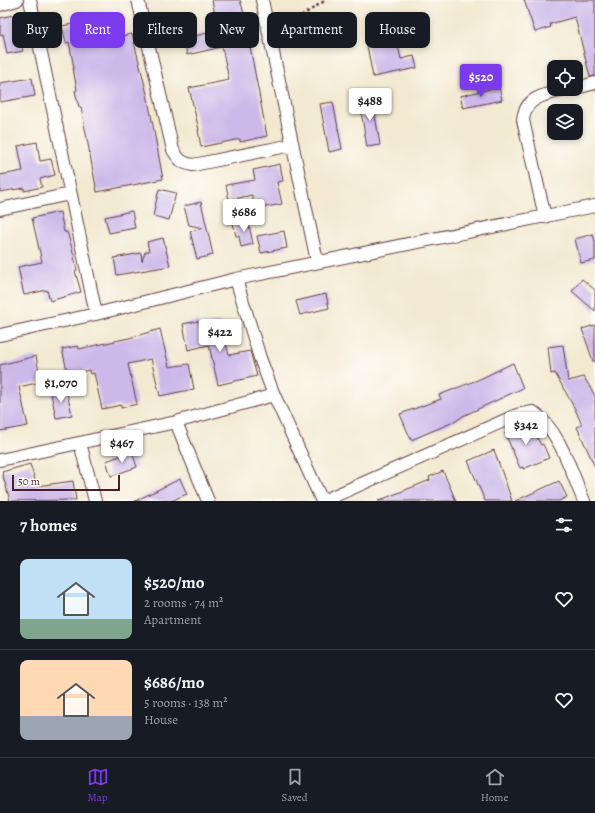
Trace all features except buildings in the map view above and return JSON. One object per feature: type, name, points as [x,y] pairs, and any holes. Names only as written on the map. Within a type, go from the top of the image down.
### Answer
[{"type":"street","points":[[0,5],[17,0]]},
{"type":"street","points":[[30,0],[96,314]]},
{"type":"street","points":[[138,0],[173,150],[178,160],[184,164],[193,165],[292,145]]},
{"type":"street","points":[[262,0],[267,20]]},
{"type":"street","points":[[273,48],[317,261]]},
{"type":"street","points":[[583,86],[595,83]]},
{"type":"street","points":[[545,217],[523,120],[524,111],[532,101],[547,94]]},
{"type":"street","points":[[0,209],[70,194]]},
{"type":"street","points":[[0,335],[96,314],[236,279],[317,261],[595,206]]},
{"type":"street","points":[[236,279],[258,352],[274,394],[323,501],[517,415],[533,412],[544,419],[554,432],[584,501]]},
{"type":"street","points":[[0,460],[176,422],[274,394]]},
{"type":"street","points":[[176,422],[208,501]]},
{"type":"street","points":[[80,443],[95,501]]},
{"type":"path","points":[[308,12],[326,0]]}]
